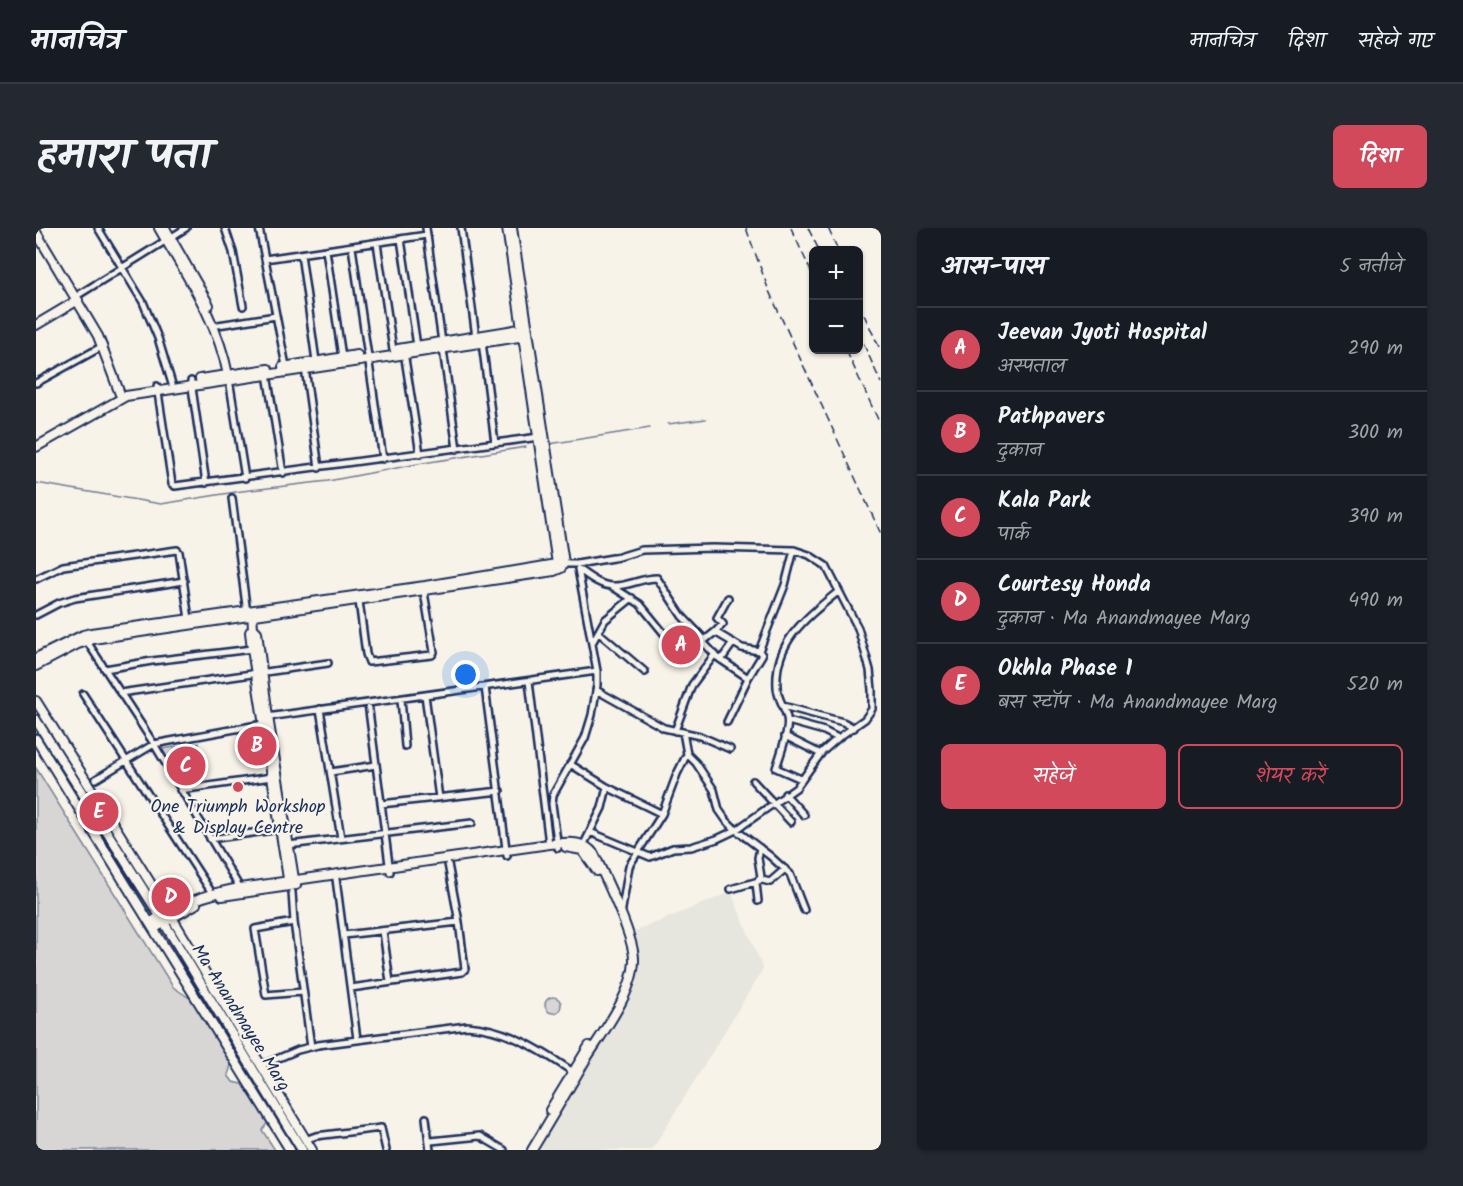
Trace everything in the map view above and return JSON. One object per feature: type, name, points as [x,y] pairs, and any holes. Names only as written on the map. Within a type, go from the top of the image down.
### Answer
[{"type":"street","points":[[98,228],[143,302],[158,338],[172,384]]},
{"type":"street","points":[[159,228],[212,309],[218,325],[225,352],[245,478]]},
{"type":"street","points":[[165,228],[167,238],[212,320],[225,358]]},
{"type":"street","points":[[36,324],[167,238],[186,228]]},
{"type":"street","points":[[225,228],[233,252],[243,306]]},
{"type":"street","points":[[259,228],[286,366]]},
{"type":"street","points":[[461,228],[495,443]]},
{"type":"street","points":[[36,658],[85,638],[189,619],[249,614],[424,592],[554,572],[561,568],[507,228]]},
{"type":"street","points":[[512,228],[538,437],[559,565]]},
{"type":"street","points":[[265,259],[401,239],[427,231],[457,448]]},
{"type":"street","points":[[36,232],[103,346],[120,394]]},
{"type":"street","points":[[401,239],[417,346]]},
{"type":"street","points":[[377,243],[393,350]]},
{"type":"street","points":[[352,247],[383,459]]},
{"type":"street","points":[[326,250],[342,357]]},
{"type":"street","points":[[301,254],[316,361]]},
{"type":"street","points":[[218,325],[276,316]]},
{"type":"street","points":[[36,445],[120,394],[525,332]]},
{"type":"street","points":[[267,372],[286,366],[305,366],[316,361],[342,357],[369,356],[393,350],[404,351],[417,346],[443,345]]},
{"type":"street","points":[[36,383],[103,346]]},
{"type":"street","points":[[404,351],[420,454]]},
{"type":"street","points":[[305,366],[319,468]]},
{"type":"street","points":[[267,372],[283,473]]},
{"type":"street","points":[[36,445],[119,398],[172,384],[192,383]]},
{"type":"street","points":[[192,383],[206,483]]},
{"type":"street","points":[[157,388],[172,484],[175,486],[538,437]]},
{"type":"street","points":[[232,498],[249,614],[253,628],[257,632],[259,673],[272,777],[280,829],[286,845]]},
{"type":"street","points":[[36,666],[85,638],[559,565],[577,567],[642,550],[743,548],[794,550],[809,555],[826,566],[858,628],[871,677],[872,709],[865,719],[838,738],[821,754],[796,788],[736,830],[717,839],[691,847],[673,848],[653,857],[637,853],[590,831]]},
{"type":"street","points":[[36,579],[63,567],[175,549],[179,552],[189,619]]},
{"type":"street","points":[[727,722],[762,655],[759,651],[785,585],[794,550]]},
{"type":"street","points":[[577,567],[595,580],[613,586],[640,604],[675,646],[679,644],[689,654],[723,624],[717,618],[728,598]]},
{"type":"street","points":[[558,845],[552,799],[585,738],[596,690],[597,671],[577,567]]},
{"type":"street","points":[[613,586],[657,578],[682,616],[715,654],[748,678]]},
{"type":"street","points":[[36,615],[59,603],[75,598],[184,581]]},
{"type":"street","points":[[801,779],[776,768],[788,721],[777,685],[779,662],[786,642],[802,623],[839,591]]},
{"type":"street","points":[[358,601],[369,662],[432,655],[434,652],[424,592]]},
{"type":"street","points":[[592,643],[605,620],[632,598]]},
{"type":"street","points":[[253,628],[250,632],[252,649],[259,673]]},
{"type":"street","points":[[598,632],[645,672]]},
{"type":"street","points":[[715,632],[743,648],[759,651]]},
{"type":"street","points":[[85,638],[154,744],[240,888]]},
{"type":"street","points":[[721,660],[733,643]]},
{"type":"street","points":[[105,669],[252,649]]},
{"type":"street","points":[[675,731],[692,685],[715,654]]},
{"type":"street","points":[[120,693],[328,663]]},
{"type":"street","points":[[96,778],[154,744],[265,720],[320,709],[597,671]]},
{"type":"street","points":[[529,681],[549,844]]},
{"type":"street","points":[[485,687],[507,854]]},
{"type":"street","points":[[596,690],[632,711],[675,731],[700,736],[730,749]]},
{"type":"street","points":[[83,694],[212,893]]},
{"type":"street","points":[[425,695],[439,798]]},
{"type":"street","points":[[400,699],[405,746]]},
{"type":"street","points":[[36,701],[262,1065],[303,1144],[312,1150]]},
{"type":"street","points":[[368,703],[390,870]]},
{"type":"street","points":[[783,706],[843,722],[854,728]]},
{"type":"street","points":[[320,709],[341,838]]},
{"type":"street","name":"Ma Anandmayee Marg","points":[[36,720],[253,1069],[303,1144]]},
{"type":"street","points":[[265,720],[292,885],[294,922],[311,1047]]},
{"type":"street","points":[[788,721],[824,731],[838,738]]},
{"type":"street","points":[[621,916],[628,869],[662,814],[687,754],[683,732]]},
{"type":"street","points":[[785,736],[821,754]]},
{"type":"street","name":"Ma Anandmayee Marg","points":[[36,739],[291,1150]]},
{"type":"street","points":[[687,754],[696,762],[714,790],[721,813],[736,830],[785,869],[792,878],[804,910]]},
{"type":"street","points":[[570,764],[662,814]]},
{"type":"street","points":[[331,772],[376,765]]},
{"type":"street","points":[[180,790],[272,777]]},
{"type":"street","points":[[753,781],[791,822]]},
{"type":"street","points":[[583,847],[602,808],[607,786]]},
{"type":"street","points":[[381,804],[500,791]]},
{"type":"street","points":[[785,795],[804,815]]},
{"type":"street","points":[[286,845],[472,823]]},
{"type":"street","points":[[210,839],[280,829]]},
{"type":"street","points":[[170,914],[212,898],[507,854],[549,844],[583,847],[594,854],[621,916],[631,952]]},
{"type":"street","points":[[153,925],[212,893],[240,888],[292,885],[448,864],[558,845]]},
{"type":"street","points":[[526,1150],[610,1020],[629,984],[634,961],[620,922],[598,873],[583,847]]},
{"type":"street","points":[[758,901],[757,882],[761,877],[758,858],[760,848]]},
{"type":"street","points":[[351,988],[464,971],[459,922],[448,864]]},
{"type":"street","points":[[731,889],[764,880],[770,882],[785,869]]},
{"type":"street","points":[[336,879],[357,1039]]},
{"type":"street","points":[[294,922],[255,929],[266,996],[303,992]]},
{"type":"street","points":[[344,935],[459,922]]},
{"type":"street","points":[[383,931],[390,982]]},
{"type":"street","points":[[253,1069],[311,1047],[467,1026],[490,1028],[524,1042],[575,1073]]},
{"type":"street","points":[[532,1150],[575,1073]]},
{"type":"street","points":[[426,1118],[430,1150]]},
{"type":"street","points":[[303,1144],[316,1136],[381,1128],[386,1150]]},
{"type":"street","points":[[429,1143],[477,1135],[485,1137],[504,1150]]},
{"type":"shaded area","points":[[199,743],[204,782],[184,787],[162,749]]},
{"type":"shaded area","points":[[36,768],[173,987],[194,1001],[232,1062],[228,1075],[233,1082],[247,1085],[269,1121],[262,1130],[275,1150],[36,1150]]},
{"type":"shaded area","points":[[731,892],[763,969],[652,1150],[536,1150],[633,990],[639,957],[638,945],[631,933]]},
{"type":"shaded area","points":[[550,997],[556,997],[561,1005],[559,1011],[550,1013],[545,1008],[545,1002]]},
{"type":"waterway","points":[[668,424],[706,419]]},
{"type":"waterway","points":[[549,444],[650,428]]},
{"type":"waterway","points":[[36,483],[161,504],[242,491],[328,481],[526,447]]},
{"type":"railway","points":[[746,228],[769,291],[881,534]]},
{"type":"railway","points":[[791,228],[809,267]]},
{"type":"railway","points":[[808,228],[817,246]]},
{"type":"railway","points":[[828,228],[836,246]]},
{"type":"railway","points":[[863,313],[881,351]]},
{"type":"railway","points":[[863,342],[881,383]]},
{"type":"railway","points":[[848,354],[881,426]]},
{"type":"place","name":"Jeevan Jyoti Hospital","points":[[681,645]]},
{"type":"place","name":"Pathpavers","points":[[257,746]]},
{"type":"place","name":"Kala Park","points":[[186,766]]},
{"type":"place","name":"One Triumph Workshop & Display Centre","points":[[238,787]]},
{"type":"place","name":"Okhla Phase 1","points":[[99,812]]},
{"type":"place","name":"Courtesy Honda","points":[[171,897]]}]
